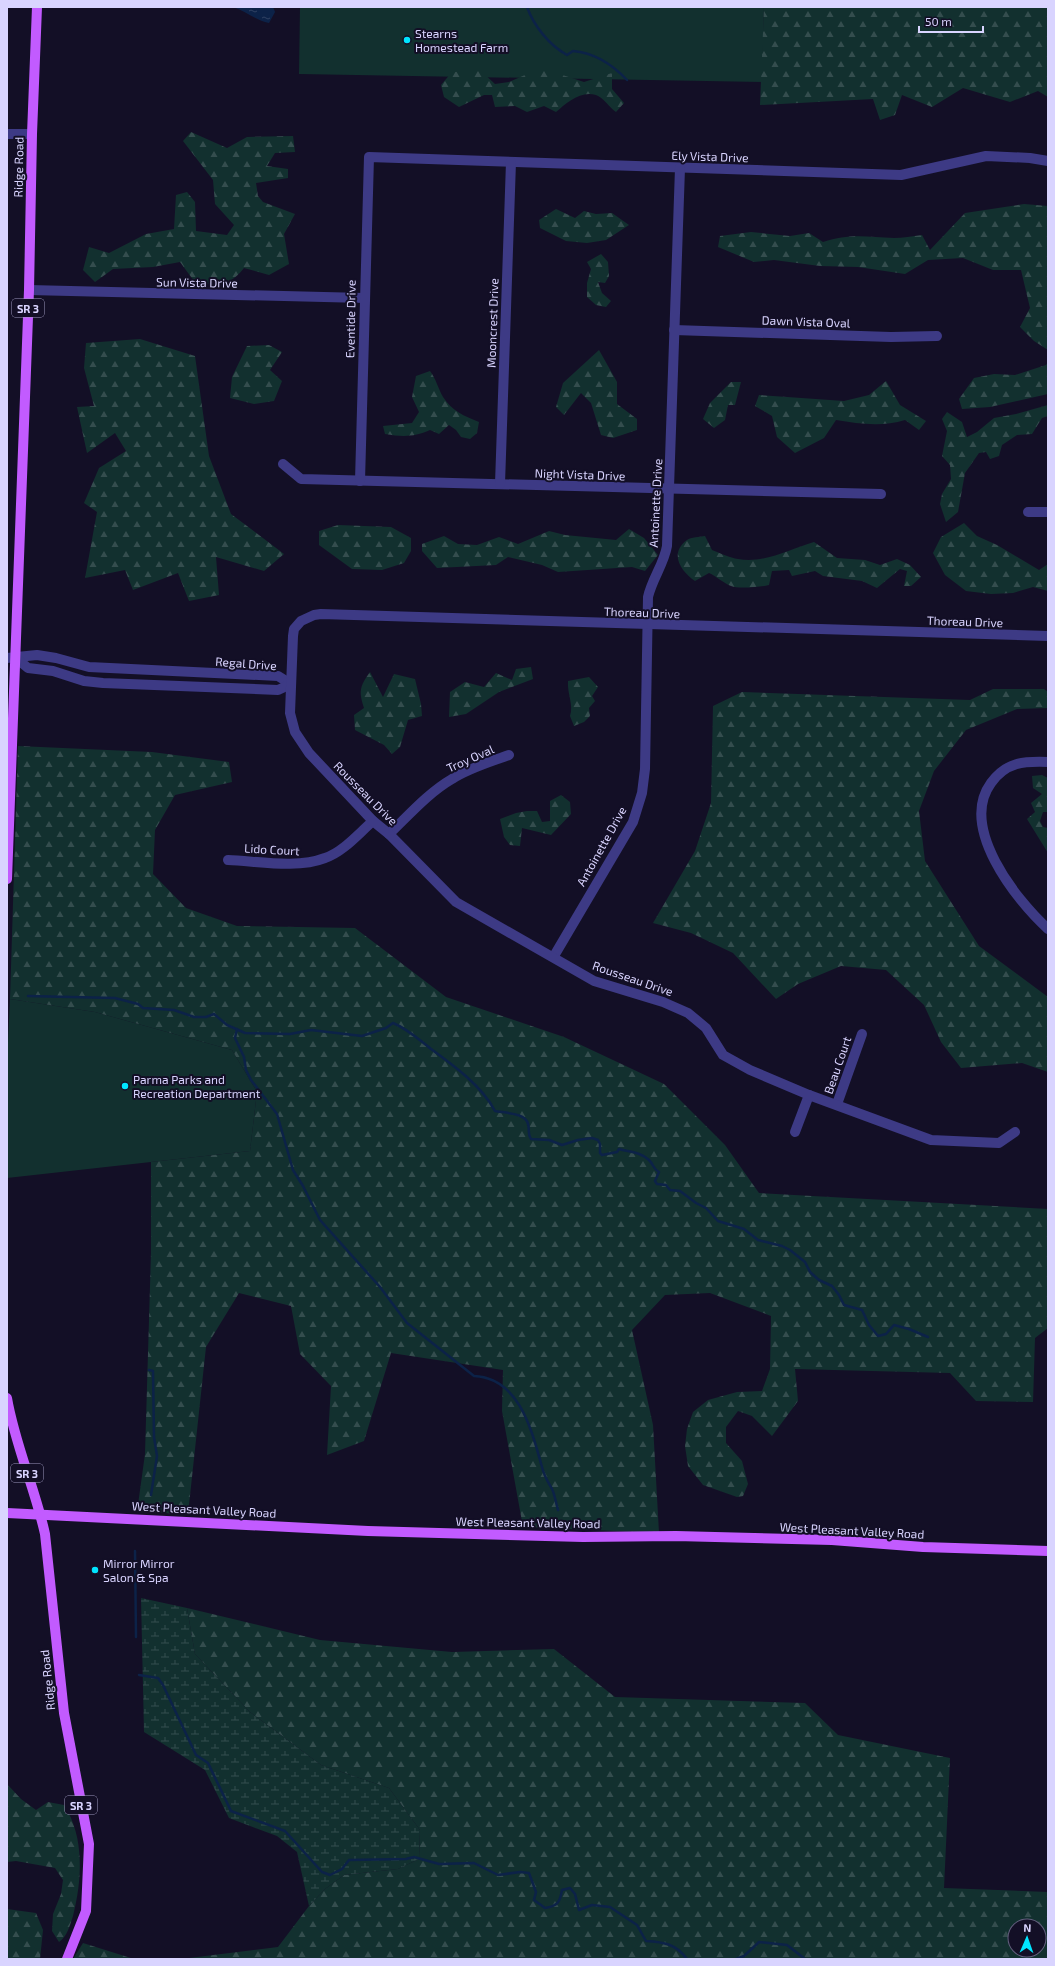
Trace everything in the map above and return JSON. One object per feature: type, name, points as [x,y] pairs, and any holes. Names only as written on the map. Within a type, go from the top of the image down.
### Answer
[{"type":"main road","name":"Ridge Road","points":[[7,878],[12,658],[29,290],[32,134],[37,7]]},
{"type":"main road","name":"Ridge Road","points":[[7,1398],[10,1418],[45,1534],[64,1713],[89,1844],[86,1911],[67,1959]]},
{"type":"main road","name":"West Pleasant Valley Road","points":[[7,1513],[368,1530],[591,1537],[676,1536],[835,1540],[923,1546],[1048,1551]]},
{"type":"street","points":[[7,134],[32,134]]},
{"type":"street","name":"Ely Vista Drive","points":[[369,157],[901,175],[986,156],[1030,158],[1048,161]]},
{"type":"street","name":"Eventide Drive","points":[[360,481],[369,157]]},
{"type":"street","name":"Mooncrest Drive","points":[[500,484],[511,162]]},
{"type":"street","name":"Antoinette Drive","points":[[554,956],[632,822],[642,793],[645,769],[647,624],[651,585],[665,555],[667,546],[680,168]]},
{"type":"street","name":"Sun Vista Drive","points":[[29,290],[364,298]]},
{"type":"street","name":"Dawn Vista Oval","points":[[674,330],[891,337],[937,336]]},
{"type":"street","name":"Night Vista Drive","points":[[283,464],[301,479],[881,494]]},
{"type":"street","points":[[1028,512],[1048,512]]},
{"type":"street","name":"Thoreau Drive","points":[[291,684],[291,644],[294,629],[301,621],[314,615],[1048,636]]},
{"type":"street","name":"Regal Drive","points":[[12,658],[37,655],[56,658],[89,667],[278,676],[291,684]]},
{"type":"street","name":"Regal Drive","points":[[12,658],[28,668],[53,671],[84,680],[278,690],[291,684]]},
{"type":"street","points":[[132,670],[132,683]]},
{"type":"street","name":"Rousseau Drive","points":[[291,684],[290,713],[295,732],[309,753],[372,821],[388,834],[456,902],[554,956],[594,981],[663,1002],[688,1013],[706,1028],[723,1055],[750,1070],[809,1095],[837,1104],[931,1140],[999,1143],[1015,1132]]},
{"type":"street","name":"Troy Oval","points":[[388,834],[433,792],[452,778],[509,755]]},
{"type":"street","points":[[1048,762],[1016,763],[998,772],[988,787],[982,801],[982,826],[994,859],[1012,888],[1034,916],[1048,929]]},
{"type":"street","name":"Lido Court","points":[[228,860],[305,864],[326,858],[347,844],[372,821]]},
{"type":"street","name":"Beau Court","points":[[837,1104],[862,1034]]},
{"type":"street","points":[[795,1132],[809,1095]]},
{"type":"green space","points":[[300,7],[764,7],[762,82],[299,74]]},
{"type":"green space","points":[[764,7],[1048,7],[1048,97],[1038,91],[1010,102],[963,88],[932,107],[902,95],[895,115],[880,120],[873,99],[760,105]]},
{"type":"green space","points":[[541,68],[584,82],[612,73],[612,89],[624,103],[616,112],[599,96],[585,94],[574,98],[556,112],[544,106],[527,112],[515,106],[495,107],[492,95],[484,95],[459,107],[444,97],[441,85],[452,72],[481,71],[495,84],[509,82]]},
{"type":"green space","points":[[191,132],[227,148],[247,137],[293,136],[295,152],[275,153],[267,166],[288,169],[288,178],[256,183],[258,196],[263,202],[295,214],[284,234],[289,264],[269,275],[244,268],[233,279],[216,285],[194,281],[180,262],[153,267],[113,269],[95,282],[83,270],[89,247],[109,253],[146,234],[174,229],[176,195],[187,192],[195,202],[196,231],[227,235],[234,225],[215,204],[213,180],[183,141]]},
{"type":"green space","points":[[1024,204],[1048,206],[1048,350],[1034,341],[1020,327],[1030,308],[1021,270],[993,270],[963,258],[928,260],[905,274],[858,267],[820,266],[774,260],[754,262],[718,247],[720,236],[751,232],[790,236],[809,233],[823,242],[842,237],[867,236],[894,238],[922,235],[930,250],[965,213]]},
{"type":"green space","points":[[556,209],[575,218],[584,211],[596,214],[612,213],[629,225],[606,240],[587,243],[566,241],[540,228],[539,220]]},
{"type":"green space","points":[[601,254],[608,262],[609,276],[605,283],[598,282],[602,293],[611,301],[606,307],[596,305],[587,297],[587,283],[591,269],[587,262]]},
{"type":"green space","points":[[140,339],[195,356],[209,456],[231,514],[284,554],[264,571],[216,557],[219,595],[189,601],[178,573],[133,590],[125,570],[85,578],[97,512],[84,503],[99,468],[126,451],[115,433],[87,453],[77,407],[94,406],[84,368],[86,343]]},
{"type":"green space","points":[[269,345],[282,352],[270,370],[282,381],[274,401],[254,404],[230,398],[232,377],[247,346]]},
{"type":"green space","points":[[599,350],[617,382],[617,404],[637,419],[637,430],[613,438],[601,435],[591,403],[581,393],[564,415],[556,407],[563,383]]},
{"type":"green space","points":[[1048,362],[1048,394],[990,407],[962,409],[959,399],[974,378],[994,374],[1015,375],[1046,365]]},
{"type":"green space","points":[[430,371],[443,397],[450,406],[463,415],[479,422],[477,433],[470,439],[461,437],[456,430],[449,425],[439,434],[430,430],[408,436],[385,434],[383,426],[412,423],[419,412],[412,397],[416,376]]},
{"type":"green space","points":[[886,381],[900,405],[926,421],[919,430],[905,420],[888,424],[862,424],[836,420],[824,438],[795,453],[777,437],[772,416],[755,406],[759,395],[844,401],[869,395]]},
{"type":"green space","points":[[731,382],[741,382],[735,405],[728,405],[725,420],[714,428],[703,419],[710,403]]},
{"type":"green space","points":[[1048,405],[1048,416],[1042,418],[1032,434],[1017,435],[1002,445],[999,456],[990,459],[986,452],[979,453],[965,473],[958,512],[946,522],[940,504],[942,494],[951,479],[950,465],[942,456],[947,431],[942,419],[947,412],[962,422],[967,437],[977,432],[994,418],[1016,414]]},
{"type":"green space","points":[[964,523],[977,536],[997,545],[1039,570],[1048,564],[1048,591],[1033,587],[1013,593],[991,594],[966,591],[945,575],[933,553],[941,537]]},
{"type":"green space","points":[[338,525],[391,527],[411,538],[411,551],[404,563],[382,570],[352,569],[319,545],[319,531]]},
{"type":"green space","points":[[629,529],[644,538],[658,555],[645,571],[632,567],[558,572],[542,565],[508,557],[496,565],[437,568],[422,551],[422,544],[444,536],[458,544],[477,545],[499,537],[518,544],[549,531],[565,535],[616,540]]},
{"type":"green space","points":[[705,536],[712,550],[728,557],[748,560],[767,558],[814,542],[837,558],[865,560],[880,565],[897,559],[910,565],[921,577],[911,586],[904,586],[907,571],[900,569],[877,588],[862,581],[823,576],[815,571],[792,576],[789,570],[772,571],[769,585],[744,588],[729,585],[709,573],[695,581],[682,568],[679,562],[678,551],[681,545],[687,540]]},
{"type":"green space","points":[[531,667],[533,679],[499,692],[466,714],[449,717],[450,692],[465,682],[484,687],[496,673],[512,680],[516,669]]},
{"type":"green space","points":[[370,672],[383,697],[394,674],[415,679],[421,704],[422,716],[408,720],[400,747],[392,754],[384,745],[355,730],[354,715],[364,708],[361,698],[361,690]]},
{"type":"green space","points":[[589,677],[598,687],[592,696],[595,701],[589,708],[590,716],[584,722],[574,726],[570,716],[571,708],[568,681]]},
{"type":"green space","points":[[993,689],[1044,689],[1048,692],[1048,708],[1017,709],[966,730],[934,771],[919,811],[925,861],[979,946],[1048,997],[1048,1072],[1022,1063],[961,1068],[941,1042],[924,1005],[886,970],[841,966],[798,984],[776,999],[733,953],[691,933],[653,923],[695,851],[711,803],[713,706],[742,692],[970,700]]},
{"type":"green space","points":[[18,746],[152,752],[229,762],[232,782],[175,795],[155,830],[153,874],[186,908],[237,926],[355,928],[446,997],[564,1037],[664,1084],[725,1145],[759,1193],[1048,1209],[1048,1328],[1035,1338],[1033,1402],[976,1401],[950,1373],[795,1369],[798,1401],[772,1436],[752,1416],[738,1411],[726,1427],[726,1443],[742,1461],[748,1484],[743,1496],[737,1497],[703,1485],[688,1466],[685,1446],[687,1429],[693,1412],[708,1400],[737,1392],[762,1391],[770,1369],[771,1316],[710,1293],[665,1295],[632,1330],[653,1425],[659,1533],[523,1527],[502,1411],[503,1370],[391,1353],[364,1441],[327,1455],[331,1386],[300,1354],[291,1306],[239,1293],[206,1347],[188,1514],[137,1512],[145,1454],[151,1253],[151,1162],[250,1151],[257,1092],[232,1050],[95,1012],[10,999]]},
{"type":"green space","points":[[1042,775],[1048,778],[1048,812],[1043,812],[1040,821],[1043,827],[1048,828],[1048,853],[1027,819],[1035,812],[1031,803],[1042,794],[1033,788],[1032,776]]},
{"type":"green space","points":[[561,795],[570,802],[571,814],[551,835],[522,828],[520,846],[510,845],[504,837],[500,819],[516,813],[537,811],[542,822],[550,821],[550,801]]},
{"type":"green space","points":[[10,999],[95,1012],[232,1050],[257,1092],[250,1151],[7,1178],[7,1063]]},
{"type":"green space","points":[[141,1598],[187,1608],[195,1654],[250,1712],[321,1765],[389,1788],[420,1830],[419,1859],[398,1869],[344,1875],[325,1889],[309,1906],[297,1852],[277,1836],[229,1818],[205,1770],[144,1732]]},
{"type":"green space","points":[[187,1608],[320,1640],[452,1652],[554,1649],[615,1697],[805,1703],[838,1735],[950,1758],[944,1888],[1048,1892],[1048,1959],[181,1959],[278,1947],[309,1906],[325,1889],[344,1875],[398,1869],[419,1859],[420,1830],[389,1788],[321,1765],[250,1712],[195,1654]]},
{"type":"green space","points":[[7,1784],[21,1799],[36,1810],[48,1802],[64,1805],[76,1831],[80,1859],[80,1874],[76,1902],[69,1927],[62,1940],[59,1942],[52,1931],[53,1914],[61,1894],[63,1880],[55,1868],[16,1861],[7,1862]]},
{"type":"green space","points":[[7,1909],[36,1913],[43,1930],[40,1959],[7,1959]]},
{"type":"green space","points":[[83,1943],[134,1959],[73,1959]]},
{"type":"water","points":[[233,7],[273,7],[275,12],[269,23]]},
{"type":"waterway","points":[[527,7],[538,28],[560,51],[567,55],[573,51],[581,52],[603,60],[627,80]]},
{"type":"waterway","points":[[28,996],[115,998],[138,1004],[143,1008],[174,1010],[194,1017],[206,1017],[214,1014],[227,1025],[245,1033],[290,1034],[311,1030],[362,1036],[386,1028],[393,1023],[413,1034],[466,1077],[483,1093],[495,1111],[514,1114],[526,1120],[531,1139],[549,1140],[562,1145],[578,1140],[592,1138],[598,1140],[600,1144],[600,1153],[602,1155],[617,1152],[619,1149],[642,1155],[646,1157],[659,1172],[655,1181],[657,1184],[666,1185],[670,1190],[680,1191],[696,1203],[706,1208],[718,1221],[744,1229],[758,1240],[782,1246],[790,1250],[805,1262],[810,1272],[819,1280],[832,1286],[844,1305],[862,1310],[869,1325],[878,1336],[886,1334],[894,1325],[909,1329],[928,1337]]},
{"type":"waterway","points":[[237,1029],[235,1038],[244,1057],[246,1070],[251,1080],[277,1114],[293,1170],[320,1220],[380,1287],[407,1323],[474,1376],[490,1379],[503,1386],[513,1396],[522,1409],[534,1438],[544,1473],[553,1491],[558,1510]]},
{"type":"waterway","points":[[149,1370],[153,1371],[154,1437],[157,1456],[151,1495]]},
{"type":"waterway","points":[[135,1551],[136,1637]]},
{"type":"waterway","points":[[139,1675],[158,1678],[163,1685],[196,1755],[208,1763],[231,1811],[285,1831],[322,1872],[330,1875],[342,1869],[349,1860],[406,1859],[414,1857],[439,1864],[474,1863],[498,1875],[520,1872],[529,1873],[536,1892],[534,1900],[545,1908],[556,1905],[562,1890],[570,1888],[575,1894],[579,1910],[592,1905],[610,1907],[637,1925],[646,1941],[658,1942],[674,1947],[687,1959]]},
{"type":"waterway","points":[[736,1959],[744,1956],[759,1942],[787,1945],[805,1959]]},
{"type":"place","name":"Stearns Homestead Farm","points":[[407,40]]},
{"type":"place","name":"Parma Parks and Recreation Department","points":[[125,1086]]},
{"type":"place","name":"Mirror Mirror Salon & Spa","points":[[95,1570]]}]
